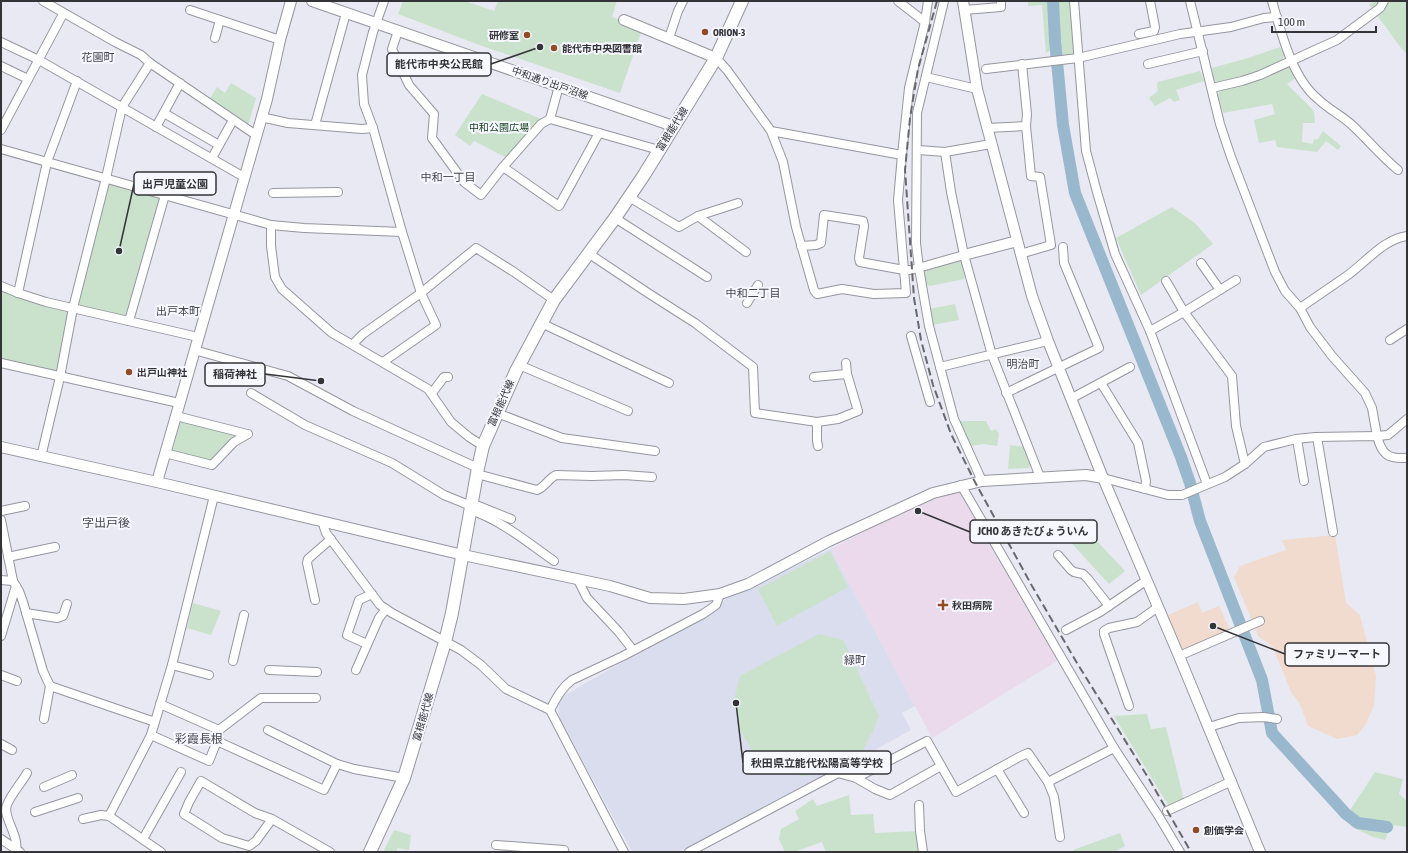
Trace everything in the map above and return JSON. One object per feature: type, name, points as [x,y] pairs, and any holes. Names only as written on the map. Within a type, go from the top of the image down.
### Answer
[{"type":"main road","name":"富根能代線","points":[[370,852],[404,778],[445,642],[452,614],[470,506],[483,446],[497,413],[519,365],[554,300],[615,218],[659,150],[716,58],[742,1]]},
{"type":"street","points":[[43,1],[64,14],[141,55],[150,63],[256,135]]},
{"type":"street","points":[[157,482],[262,117],[280,40],[291,1]]},
{"type":"street","name":"中和通り出戸沼線","points":[[312,1],[674,126]]},
{"type":"street","points":[[383,362],[436,324],[421,294],[373,128],[364,104],[362,75],[373,32],[384,1]]},
{"type":"street","points":[[668,38],[678,11],[684,1]]},
{"type":"street","points":[[898,1],[925,22]]},
{"type":"street","points":[[624,20],[716,58],[727,70],[771,131],[783,162],[791,208],[814,290],[817,294],[842,289],[874,294],[906,293],[898,200],[909,88],[925,22],[928,1]]},
{"type":"street","points":[[944,1],[917,113],[918,150],[916,243],[929,326],[954,419],[982,481]]},
{"type":"street","points":[[1001,1],[1001,7],[964,6],[977,89],[1032,296],[1048,341],[1103,478],[1180,656],[1260,852]]},
{"type":"street","points":[[1074,1],[1076,58],[1086,151],[1095,185],[1115,254],[1150,331],[1204,485]]},
{"type":"street","points":[[1139,34],[1154,31],[1155,27],[1150,1]]},
{"type":"street","points":[[1190,1],[1220,124],[1275,272],[1285,291],[1300,308],[1310,327],[1332,356],[1365,393],[1372,408],[1380,448],[1388,456],[1407,458]]},
{"type":"street","points":[[1272,1],[1291,60],[1306,87],[1317,99],[1344,118],[1398,170]]},
{"type":"street","points":[[1212,88],[1236,83],[1254,77],[1337,40],[1380,8],[1384,1]]},
{"type":"street","points":[[190,10],[280,40]]},
{"type":"street","points":[[315,125],[346,13]]},
{"type":"street","points":[[1,130],[64,14]]},
{"type":"street","points":[[986,69],[1076,58],[1180,34],[1232,27],[1277,16]]},
{"type":"street","points":[[215,38],[220,20]]},
{"type":"street","points":[[398,31],[392,48],[409,85],[434,114],[432,138],[464,182],[481,195],[503,167],[541,124],[550,119],[659,150]]},
{"type":"street","points":[[1,42],[39,60],[77,81],[244,177]]},
{"type":"street","points":[[1148,64],[1203,51]]},
{"type":"street","points":[[41,457],[60,377],[73,308],[106,178],[122,107],[150,63]]},
{"type":"street","points":[[1020,254],[1051,245],[1040,177],[1031,176],[1022,64]]},
{"type":"street","points":[[1,66],[28,79]]},
{"type":"street","points":[[926,77],[977,89]]},
{"type":"street","points":[[18,293],[47,162],[77,81]]},
{"type":"street","points":[[156,127],[180,83]]},
{"type":"street","points":[[550,119],[558,86]]},
{"type":"street","points":[[164,113],[219,145]]},
{"type":"street","points":[[262,117],[288,124],[362,129],[373,128]]},
{"type":"street","points":[[212,158],[233,120]]},
{"type":"street","points":[[987,128],[1026,126]]},
{"type":"street","points":[[771,131],[902,155]]},
{"type":"street","points":[[503,167],[559,206],[599,133]]},
{"type":"street","points":[[918,150],[945,152],[991,144]]},
{"type":"street","points":[[1,149],[271,225],[304,228],[402,232]]},
{"type":"street","points":[[945,152],[951,192],[964,255],[992,355],[1040,477]]},
{"type":"street","points":[[273,193],[338,192]]},
{"type":"street","points":[[129,321],[165,195]]},
{"type":"street","points":[[629,197],[679,227],[698,216],[738,203]]},
{"type":"street","points":[[801,246],[816,245],[821,243],[824,215],[863,221],[864,226],[859,258],[860,262],[904,270],[919,268],[1017,241]]},
{"type":"street","points":[[698,216],[746,252]]},
{"type":"street","points":[[615,218],[707,277]]},
{"type":"street","points":[[271,225],[271,246],[275,277],[282,289],[332,333],[428,389],[450,422],[483,446]]},
{"type":"street","points":[[1300,308],[1349,274],[1381,249],[1392,242],[1407,236]]},
{"type":"street","points":[[1006,392],[1099,348],[1064,263],[1063,247]]},
{"type":"street","points":[[353,344],[363,334],[421,294],[476,248],[554,300]]},
{"type":"street","points":[[588,253],[695,323],[753,367],[755,413],[817,422],[838,419],[858,411],[847,374],[846,363]]},
{"type":"street","points":[[1201,263],[1220,290]]},
{"type":"street","points":[[1150,331],[1236,280]]},
{"type":"street","points":[[1166,281],[1184,312],[1232,376],[1236,426],[1245,464]]},
{"type":"street","points":[[747,303],[758,285]]},
{"type":"street","points":[[1,286],[18,293],[73,308],[198,337]]},
{"type":"street","points":[[541,323],[668,382]]},
{"type":"street","points":[[1390,340],[1407,329]]},
{"type":"street","points":[[911,336],[930,402]]},
{"type":"street","points":[[940,368],[1048,341]]},
{"type":"street","points":[[194,350],[288,376],[353,411],[478,471],[537,490],[542,488],[551,478],[556,475],[624,475],[652,478]]},
{"type":"street","points":[[1,363],[179,404]]},
{"type":"street","points":[[519,365],[628,411]]},
{"type":"street","points":[[1072,398],[1130,367]]},
{"type":"street","points":[[814,377],[847,374]]},
{"type":"street","points":[[432,394],[444,377],[448,376]]},
{"type":"street","points":[[1101,383],[1138,442],[1146,481],[1146,489]]},
{"type":"street","points":[[252,393],[305,425],[392,463],[444,495],[470,506],[511,519]]},
{"type":"street","points":[[497,413],[562,438],[655,451]]},
{"type":"street","points":[[165,453],[212,464],[234,442],[247,434],[176,416]]},
{"type":"street","points":[[1,447],[157,482],[462,555],[610,586],[650,598],[684,599],[720,594],[748,584],[829,541],[932,493],[961,485],[982,481],[1086,475],[1146,489],[1168,496],[1182,495],[1225,477],[1245,464],[1264,447],[1297,439],[1317,437],[1388,435],[1407,419]]},
{"type":"street","points":[[817,422],[818,446]]},
{"type":"street","points":[[1317,437],[1333,532]]},
{"type":"street","points":[[1297,439],[1304,481]]},
{"type":"street","points":[[961,485],[1114,748],[1158,815],[1180,852]]},
{"type":"street","points":[[109,816],[151,735],[172,665],[214,496]]},
{"type":"street","points":[[1,511],[25,506]]},
{"type":"street","points":[[470,506],[514,533],[554,561]]},
{"type":"street","points":[[1,520],[15,584],[23,602],[50,686],[44,719]]},
{"type":"street","points":[[322,521],[326,533],[380,605],[461,650],[481,665],[506,689],[550,710],[624,852]]},
{"type":"street","points":[[315,600],[307,563],[308,559],[331,539]]},
{"type":"street","points":[[8,557],[55,547]]},
{"type":"street","points":[[1058,555],[1071,570],[1083,574],[1088,579],[1109,606]]},
{"type":"street","points":[[1,580],[15,584]]},
{"type":"street","points":[[578,580],[587,598],[618,631],[633,650]]},
{"type":"street","points":[[1066,630],[1109,606],[1147,580]]},
{"type":"street","points":[[1,636],[15,584]]},
{"type":"street","points":[[367,644],[347,635],[358,600],[372,594]]},
{"type":"street","points":[[550,710],[566,685],[572,680],[703,614],[716,605],[720,594]]},
{"type":"street","points":[[26,613],[57,618],[63,616],[67,604]]},
{"type":"street","points":[[1129,706],[1104,631],[1110,628],[1137,622],[1158,606]]},
{"type":"street","points":[[356,670],[379,618],[386,609]]},
{"type":"street","points":[[233,662],[244,615]]},
{"type":"street","points":[[1180,656],[1260,621]]},
{"type":"street","points":[[172,665],[209,675]]},
{"type":"street","points":[[269,670],[317,672]]},
{"type":"street","points":[[1,675],[17,681]]},
{"type":"street","points":[[50,686],[154,722]]},
{"type":"street","points":[[151,735],[209,761],[217,741],[219,730],[261,698],[316,698]]},
{"type":"street","points":[[160,704],[219,730]]},
{"type":"street","points":[[1209,727],[1239,718],[1264,717],[1277,719]]},
{"type":"street","points":[[268,730],[337,764],[354,769],[404,778]]},
{"type":"street","points":[[217,741],[324,790],[337,764]]},
{"type":"street","points":[[856,778],[927,741],[956,792],[1028,753],[1048,782],[1054,797],[1060,837]]},
{"type":"street","points":[[1,744],[12,750]]},
{"type":"street","points":[[1048,782],[1114,748]]},
{"type":"street","points":[[689,852],[838,773],[856,778],[875,789],[890,795],[940,766]]},
{"type":"street","points":[[997,769],[1024,813]]},
{"type":"street","points":[[143,839],[181,772]]},
{"type":"street","points":[[18,851],[12,827],[6,813],[6,805],[27,774]]},
{"type":"street","points":[[44,787],[72,775]]},
{"type":"street","points":[[272,819],[256,841],[249,846],[222,838],[184,814],[201,781],[255,813],[272,819],[330,852]]},
{"type":"street","points":[[1167,811],[1232,781]]},
{"type":"street","points":[[35,812],[78,798]]},
{"type":"street","points":[[920,806],[920,831],[923,852]]},
{"type":"street","points":[[82,819],[101,815],[109,816],[161,852]]},
{"type":"street","points":[[1,839],[18,851]]},
{"type":"street","points":[[496,845],[564,850]]},
{"type":"shaded area","name":"秋田病院","points":[[959,491],[1057,661],[932,738],[831,549],[908,509]]},
{"type":"shaded area","points":[[1335,535],[1346,603],[1360,615],[1376,676],[1374,705],[1366,724],[1357,735],[1337,739],[1308,726],[1300,704],[1291,692],[1273,647],[1258,636],[1234,577],[1240,566],[1286,550],[1282,540]]},
{"type":"shaded area","points":[[831,549],[915,706],[902,713],[911,730],[679,852],[632,852],[559,717],[559,699],[719,608],[725,599]]},
{"type":"shaded area","points":[[1198,602],[1202,613],[1219,606],[1230,630],[1182,652],[1168,615]]},
{"type":"green space","points":[[403,1],[465,1],[494,11],[498,1],[617,1],[612,17],[643,27],[620,93],[482,46],[398,14]]},
{"type":"green space","points":[[1028,1],[1070,1],[1075,54],[1058,57],[1057,46],[1046,53],[1042,5],[1028,6]]},
{"type":"green space","points":[[1376,1],[1407,1],[1407,54],[1369,4]]},
{"type":"green space","points":[[1280,47],[1285,54],[1281,62],[1237,79],[1219,84],[1214,80],[1212,68]]},
{"type":"green space","points":[[1284,67],[1291,68],[1297,77],[1287,84],[1314,111],[1315,123],[1303,123],[1302,142],[1313,144],[1314,139],[1317,140],[1323,131],[1341,146],[1338,150],[1326,141],[1317,152],[1277,147],[1275,140],[1259,143],[1254,120],[1275,114],[1272,104],[1223,113],[1218,95],[1220,89]]},
{"type":"green space","points":[[1200,71],[1204,81],[1176,90],[1180,100],[1174,102],[1170,98],[1155,106],[1149,98],[1158,91],[1158,82]]},
{"type":"green space","points":[[231,83],[256,98],[248,126],[209,100],[217,87],[225,93]]},
{"type":"green space","name":"中和公園広場","points":[[482,94],[541,119],[507,158],[474,141],[470,146],[455,135]]},
{"type":"green space","points":[[107,183],[161,196],[127,316],[124,318],[81,307],[78,303]]},
{"type":"green space","points":[[1172,207],[1195,223],[1213,244],[1141,295],[1116,238]]},
{"type":"green space","points":[[958,261],[961,262],[965,277],[964,279],[930,286],[926,284],[924,272],[927,268]]},
{"type":"green space","points":[[1,289],[71,312],[57,370],[54,372],[1,360]]},
{"type":"green space","points":[[955,304],[959,320],[932,325],[929,309]]},
{"type":"green space","points":[[181,420],[242,434],[211,463],[172,453]]},
{"type":"green space","points":[[959,421],[986,421],[991,431],[996,429],[999,434],[997,446],[984,444],[970,446]]},
{"type":"green space","points":[[1010,445],[1025,447],[1031,464],[1029,468],[1008,469]]},
{"type":"green space","points":[[1081,524],[1125,571],[1109,584],[1064,535]]},
{"type":"green space","points":[[830,551],[848,587],[777,626],[758,589]]},
{"type":"green space","points":[[193,603],[221,611],[211,635],[187,628]]},
{"type":"green space","points":[[819,634],[843,640],[879,716],[860,756],[830,772],[803,776],[784,772],[767,765],[753,752],[740,730],[734,700],[740,676]]},
{"type":"green space","points":[[1147,714],[1151,729],[1166,727],[1184,800],[1170,808],[1114,716]]},
{"type":"green space","points":[[1375,772],[1403,779],[1399,794],[1407,801],[1406,827],[1394,825],[1392,831],[1389,830],[1385,840],[1373,837],[1352,827],[1345,818]]},
{"type":"green space","points":[[849,795],[851,815],[873,814],[875,833],[918,831],[921,852],[826,852],[822,842],[794,852],[785,852],[779,839],[781,829],[799,819],[795,811],[813,799],[817,806]]},
{"type":"green space","points":[[394,830],[411,835],[409,850],[397,848],[397,852],[383,852]]},
{"type":"green space","points":[[1120,833],[1125,846],[1114,852],[1075,852],[1073,850]]},
{"type":"water","points":[[1351,814],[1361,820],[1375,821],[1387,825],[1386,830],[1362,827],[1348,818]]},
{"type":"waterway","points":[[1053,1],[1055,41],[1063,125],[1075,193],[1181,457],[1190,483],[1200,521],[1262,680],[1272,733],[1346,814],[1358,823],[1387,827]]},
{"type":"railway","points":[[937,1],[918,69],[910,118],[905,170],[914,298],[921,340],[933,385],[951,434],[975,482],[1032,586],[1077,663],[1149,779],[1191,852]]},
{"type":"place","name":"ORION-3","points":[[705,32]]},
{"type":"place","name":"研修室","points":[[527,35]]},
{"type":"place","name":"能代市中央公民館","points":[[540,47]]},
{"type":"place","name":"能代市中央図書館","points":[[554,48]]},
{"type":"place","name":"出戸児童公園","points":[[119,251]]},
{"type":"place","name":"出戸山神社","points":[[129,372]]},
{"type":"place","name":"稲荷神社","points":[[321,381]]},
{"type":"place","name":"JCHO あきたびょういん","points":[[918,511]]},
{"type":"place","name":"秋田病院","points":[[943,605]]},
{"type":"place","name":"ファミリーマート","points":[[1213,626]]},
{"type":"place","name":"秋田県立能代松陽高等学校","points":[[736,703]]},
{"type":"place","name":"創価学会","points":[[1196,830]]},
{"type":"district","name":"花園町","points":[[98,57]]},
{"type":"district","name":"中和一丁目","points":[[448,177]]},
{"type":"district","name":"中和二丁目","points":[[753,293]]},
{"type":"district","name":"出戸本町","points":[[178,311]]},
{"type":"district","name":"明治町","points":[[1023,364]]},
{"type":"district","name":"字出戸後","points":[[106,523]]},
{"type":"district","name":"緑町","points":[[855,660]]},
{"type":"district","name":"彩霞長根","points":[[199,739]]}]
